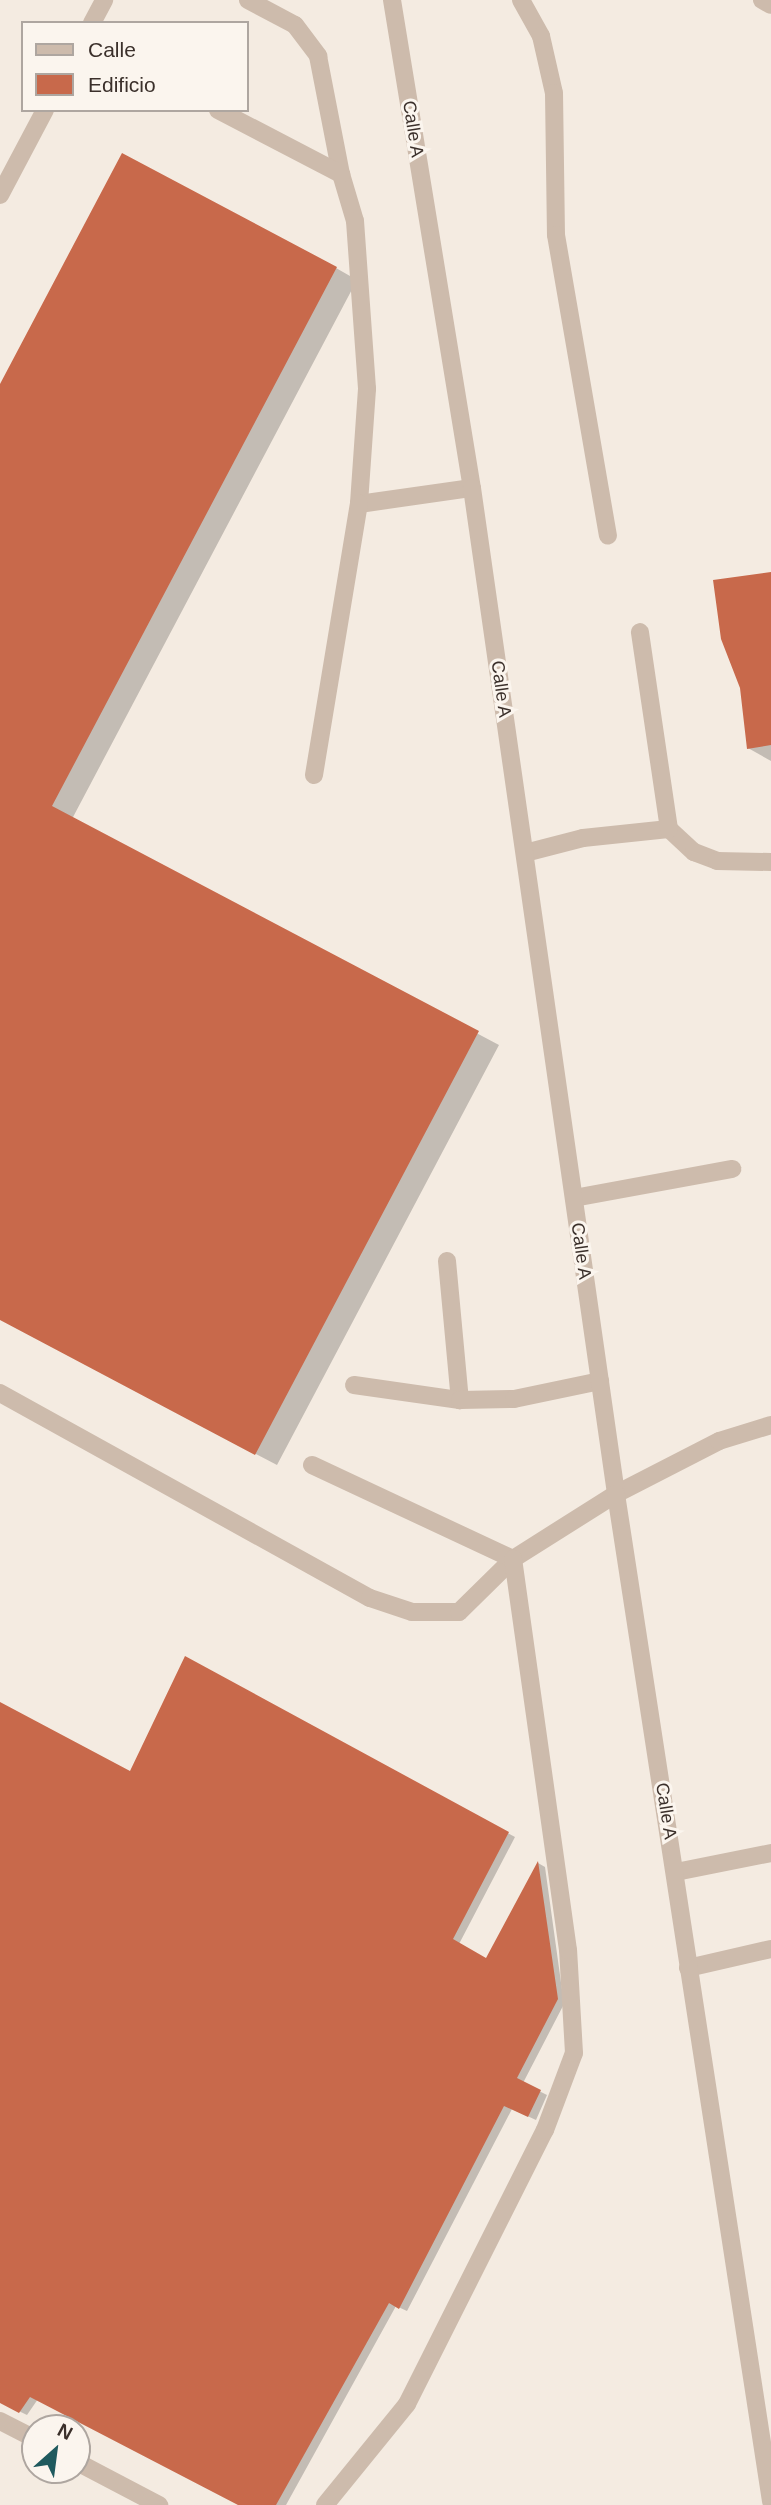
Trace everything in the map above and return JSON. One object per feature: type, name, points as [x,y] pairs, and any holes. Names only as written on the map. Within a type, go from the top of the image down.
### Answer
[{"type":"street","points":[[93,21],[104,0]]},
{"type":"street","points":[[248,0],[295,25],[318,56],[341,174],[355,221],[367,389],[359,504],[314,775]]},
{"type":"street","name":"Calle A","points":[[392,0],[472,488],[616,1494],[771,2501]]},
{"type":"street","points":[[521,0],[541,36],[554,93],[556,235],[608,536]]},
{"type":"street","points":[[762,0],[771,5]]},
{"type":"street","points":[[0,195],[44,112]]},
{"type":"street","points":[[222,112],[341,174]]},
{"type":"street","points":[[359,504],[472,488]]},
{"type":"street","points":[[640,632],[669,829],[694,852],[717,862],[771,862]]},
{"type":"street","points":[[524,853],[583,838],[669,829]]},
{"type":"street","points":[[574,1198],[732,1169]]},
{"type":"street","points":[[447,1261],[460,1399]]},
{"type":"street","points":[[354,1385],[460,1399],[514,1399],[600,1381]]},
{"type":"street","points":[[0,1393],[380,1602],[412,1612],[459,1612],[513,1559],[616,1494],[719,1441],[771,1425]]},
{"type":"street","points":[[312,1465],[513,1559]]},
{"type":"street","points":[[325,2505],[407,2404],[545,2130],[574,2053],[568,1950],[513,1559]]},
{"type":"street","points":[[676,1872],[771,1853]]},
{"type":"street","points":[[688,1968],[771,1949]]},
{"type":"street","points":[[0,2421],[21,2432]]},
{"type":"street","points":[[91,2469],[159,2505]]},
{"type":"building","points":[[122,153],[337,267],[52,806],[479,1031],[255,1455],[0,1320],[0,384]]},
{"type":"building","points":[[771,572],[771,745],[747,749],[740,688],[721,639],[713,580]]},
{"type":"building","points":[[185,1656],[509,1832],[453,1939],[486,1958],[538,1861],[558,1999],[517,2078],[541,2090],[528,2117],[504,2106],[399,2309],[389,2303],[276,2505],[238,2505],[91,2429],[91,2414],[63,2414],[30,2397],[19,2413],[0,2403],[0,1702],[130,1771]]}]
